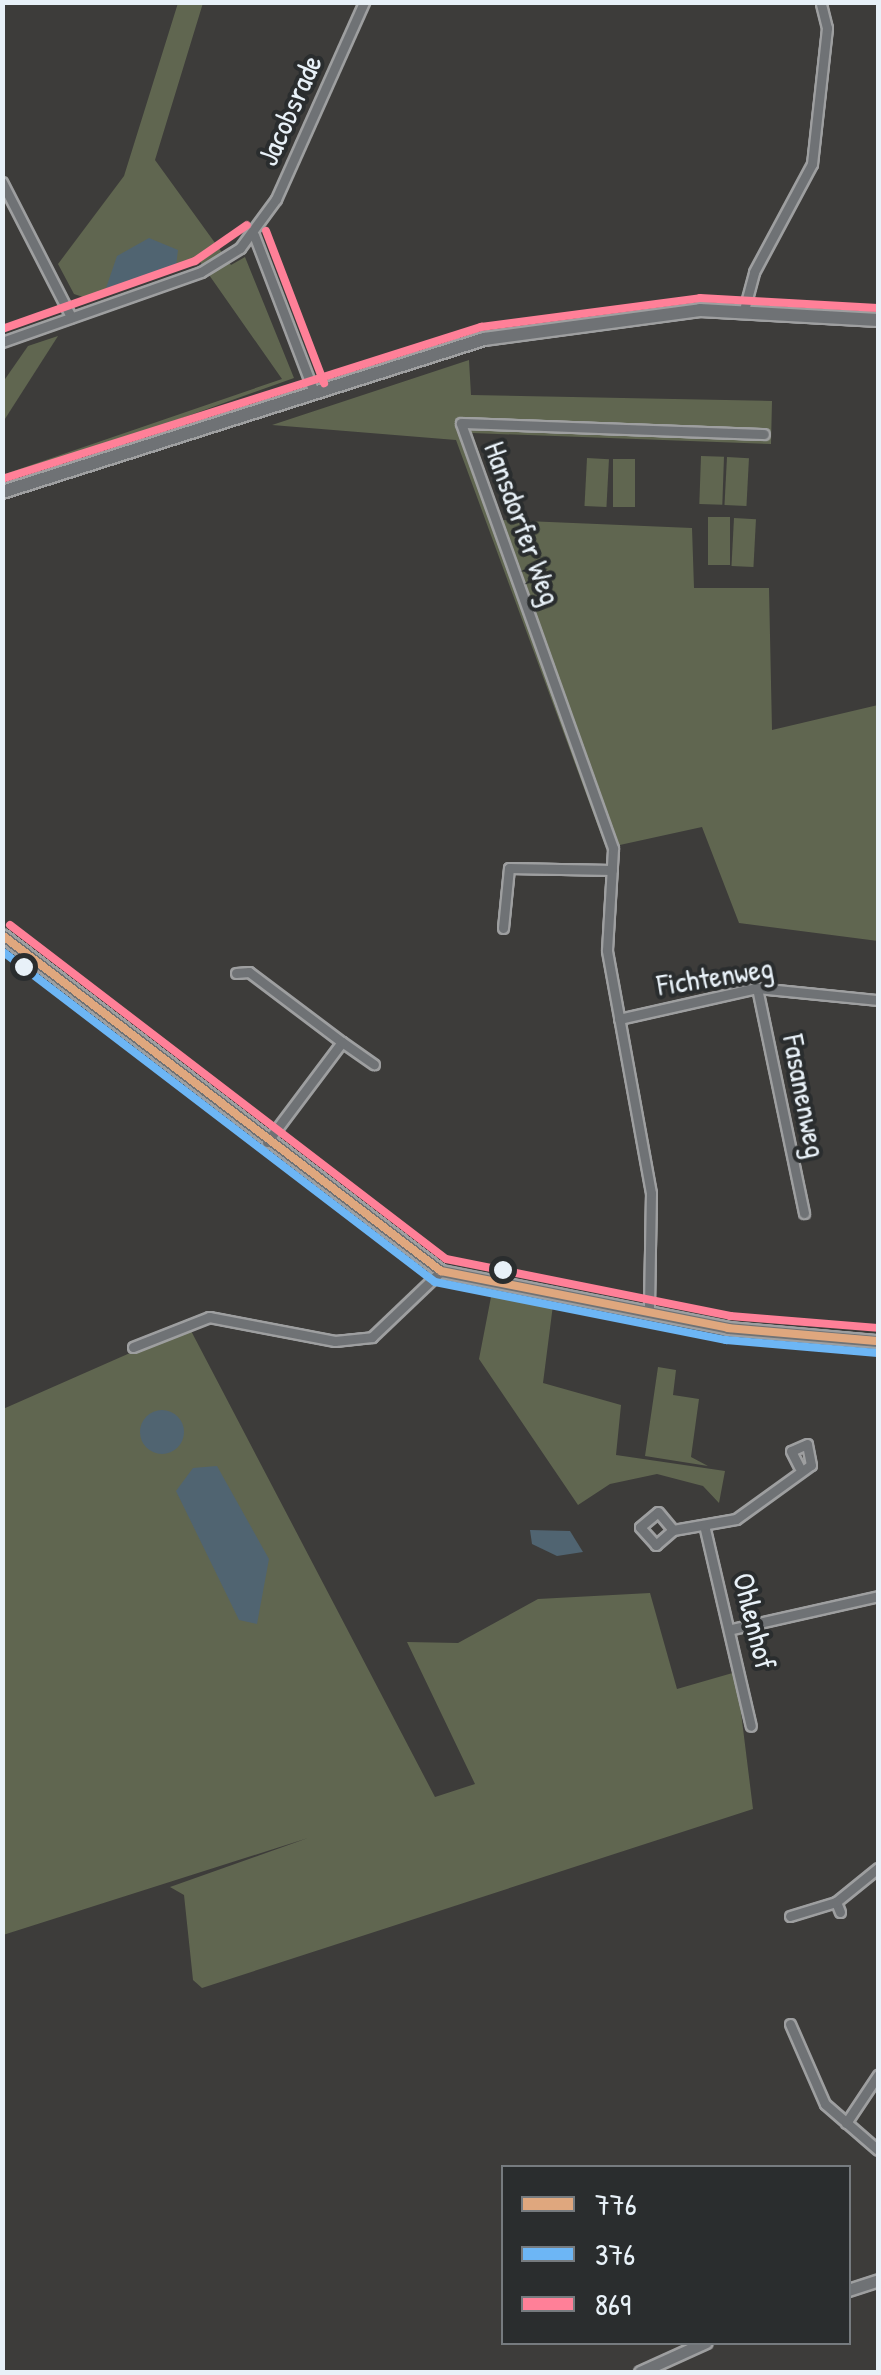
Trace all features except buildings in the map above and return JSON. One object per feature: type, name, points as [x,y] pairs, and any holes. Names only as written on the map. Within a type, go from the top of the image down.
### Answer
[{"type":"main road","points":[[2,492],[312,388],[558,324],[744,310],[878,320]]},
{"type":"street","name":"Jacobsrade","points":[[2,342],[208,269],[254,235],[364,2]]},
{"type":"street","points":[[744,310],[754,272],[812,164],[828,28],[821,4]]},
{"type":"street","points":[[2,182],[71,318]]},
{"type":"street","points":[[254,235],[312,388]]},
{"type":"street","name":"Hansdorfer Weg","points":[[649,1307],[651,1193],[607,950],[612,870],[590,777],[461,423],[764,434]]},
{"type":"street","points":[[503,928],[509,868],[612,870]]},
{"type":"street","points":[[2,935],[267,1142],[441,1271],[649,1307],[728,1328],[878,1341]]},
{"type":"street","points":[[236,973],[248,972],[374,1064]]},
{"type":"street","name":"Fichtenweg","points":[[619,1020],[757,988],[878,1000]]},
{"type":"street","name":"Fasanenweg","points":[[757,988],[804,1213]]},
{"type":"street","points":[[267,1142],[342,1042]]},
{"type":"street","points":[[133,1346],[208,1317],[335,1341],[372,1337],[441,1271]]},
{"type":"street","points":[[673,1530],[706,1530],[752,1511],[798,1467]]},
{"type":"street","name":"Ohlenhof","points":[[706,1530],[732,1629],[750,1726]]},
{"type":"street","points":[[732,1629],[878,1596]]},
{"type":"street","points":[[790,1916],[838,1907],[878,1868]]},
{"type":"street","points":[[790,2024],[825,2104],[878,2150]]},
{"type":"street","points":[[846,2122],[878,2076]]},
{"type":"street","points":[[851,2289],[878,2280]]},
{"type":"street","points":[[640,2372],[699,2345]]},
{"type":"green space","points":[[178,3],[203,3],[155,160],[231,265],[245,257],[294,378],[3,482],[2,475],[282,379],[200,262],[92,300],[74,294],[58,264],[124,176]]},
{"type":"green space","points":[[58,336],[3,422],[3,382],[28,346]]},
{"type":"green space","points":[[469,360],[471,395],[772,401],[771,444],[472,433],[502,520],[692,528],[694,588],[769,588],[772,730],[878,705],[878,941],[739,923],[702,827],[606,848],[456,440],[272,425]]},
{"type":"green space","points":[[701,456],[724,457],[722,505],[699,504]]},
{"type":"green space","points":[[727,457],[749,458],[746,506],[724,505]]},
{"type":"green space","points":[[587,458],[609,459],[606,507],[584,506]]},
{"type":"green space","points":[[613,459],[635,459],[635,507],[613,507]]},
{"type":"green space","points":[[708,517],[730,517],[730,565],[708,565]]},
{"type":"green space","points":[[734,518],[756,519],[753,567],[731,566]]},
{"type":"green space","points":[[491,1297],[553,1305],[543,1383],[621,1405],[616,1455],[725,1471],[719,1503],[703,1486],[657,1474],[610,1484],[578,1505],[479,1359]]},
{"type":"green space","points":[[189,1327],[435,1797],[475,1784],[407,1642],[458,1643],[538,1599],[650,1593],[677,1689],[736,1672],[753,1809],[202,1988],[193,1980],[184,1895],[170,1887],[308,1838],[3,1935],[3,1409]]},
{"type":"green space","points":[[658,1367],[676,1370],[673,1395],[699,1399],[691,1457],[708,1466],[645,1456]]},
{"type":"water","points":[[149,238],[178,250],[176,266],[106,288],[117,256]]},
{"type":"water","points":[[162,1410],[178,1416],[184,1432],[178,1448],[162,1454],[146,1448],[140,1432],[146,1416]]},
{"type":"water","points":[[217,1466],[269,1559],[257,1624],[239,1620],[176,1491],[193,1468]]},
{"type":"water","points":[[530,1530],[570,1531],[583,1552],[557,1556],[532,1544]]},
{"type":"transit line","name":"869","points":[[2,329],[195,261],[247,225]]},
{"type":"transit line","name":"869","points":[[266,231],[324,383]]},
{"type":"transit line","name":"869","points":[[2,479],[481,327],[700,298],[878,308]]},
{"type":"transit line","name":"869","points":[[10,925],[446,1259],[730,1316],[878,1328]]},
{"type":"transit line","name":"776","points":[[2,935],[441,1271],[728,1328],[878,1341]]},
{"type":"transit line","name":"376","points":[[2,951],[435,1282],[726,1340],[877,1353]]}]
